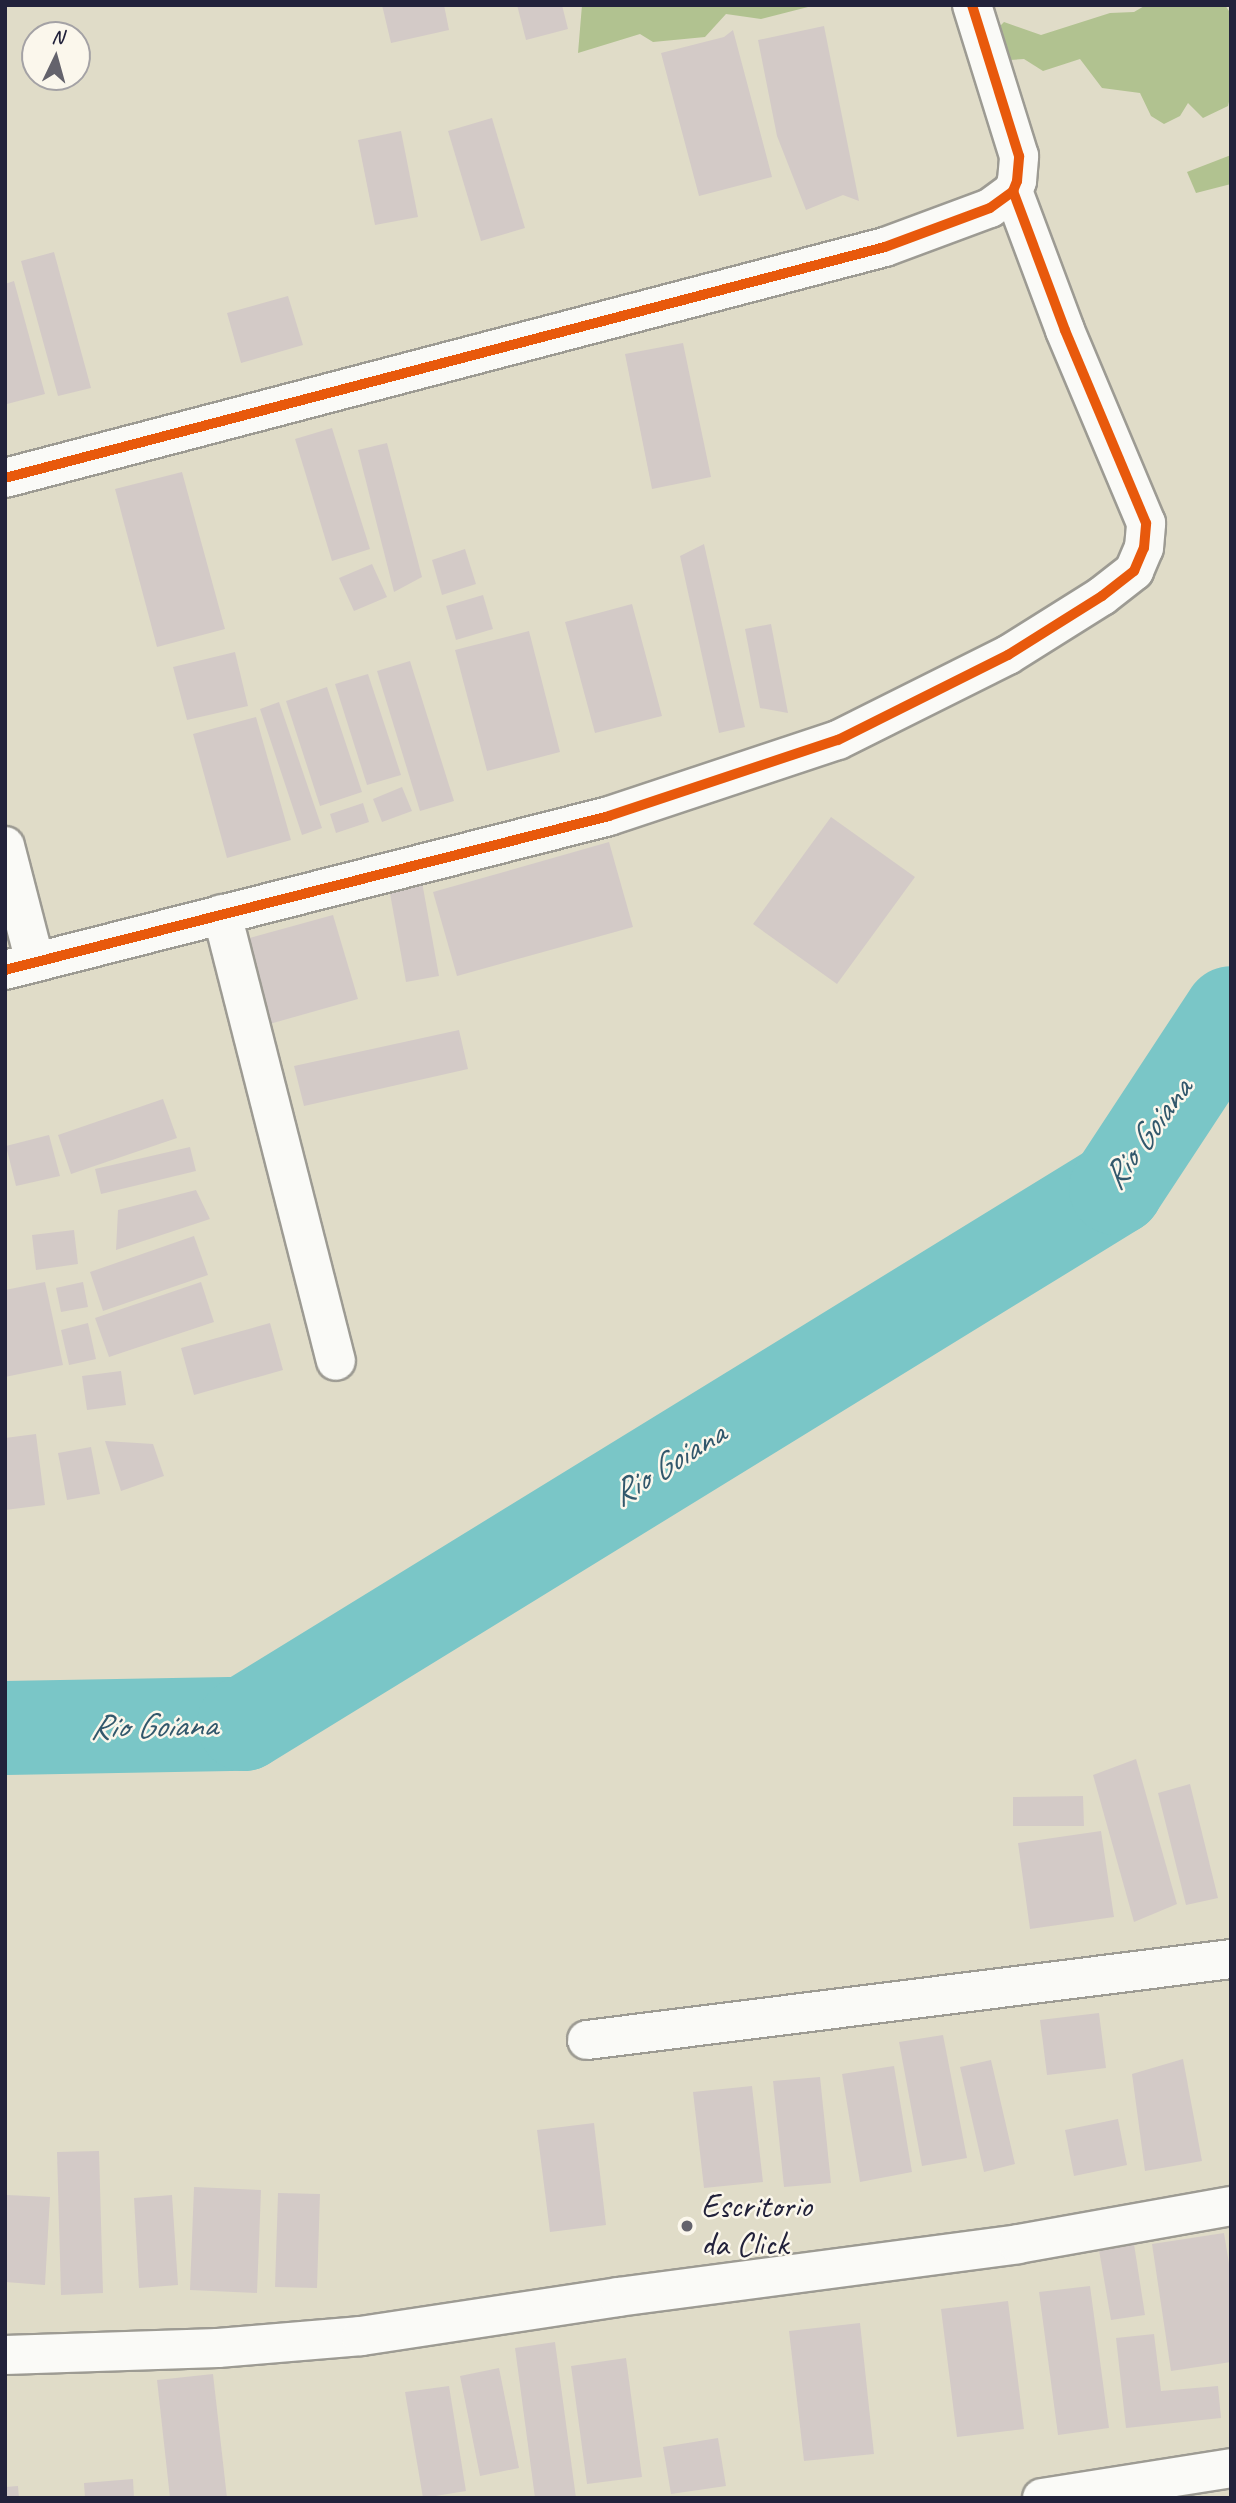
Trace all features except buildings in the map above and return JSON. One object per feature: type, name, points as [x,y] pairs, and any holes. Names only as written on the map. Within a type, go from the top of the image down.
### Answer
[{"type":"street","points":[[5,478],[885,247],[990,208],[1013,191],[1017,181],[1019,156],[972,5]]},
{"type":"street","points":[[5,846],[20,966],[609,816],[838,740],[1008,655],[1102,596],[1133,571],[1144,548],[1146,523],[1065,330],[1013,191]]},
{"type":"street","points":[[222,914],[336,1361]]},
{"type":"street","points":[[587,2040],[1231,1959]]},
{"type":"street","points":[[5,2355],[218,2348],[361,2336],[618,2297],[1018,2244],[1231,2206]]},
{"type":"street","points":[[1042,2498],[1231,2468]]},
{"type":"green space","points":[[582,5],[808,7],[761,19],[726,14],[705,37],[653,42],[640,34],[578,53]]},
{"type":"green space","points":[[1146,5],[1225,5],[1231,14],[1231,93],[1228,106],[1203,118],[1188,103],[1180,116],[1164,124],[1151,116],[1140,93],[1102,88],[1080,59],[1043,71],[1024,59],[993,61],[993,33],[1004,22],[1041,35],[1110,13],[1134,12]]},
{"type":"green space","points":[[1231,155],[1231,184],[1196,193],[1187,172]]},
{"type":"waterway","name":"Rio Goiana","points":[[5,1728],[244,1724],[1116,1188],[1231,1013]]},
{"type":"cycle path","points":[[5,478],[885,247],[990,208],[1013,191],[1017,181],[1019,156],[972,5]]},
{"type":"cycle path","points":[[5,970],[609,816],[838,740],[1008,655],[1102,596],[1134,571],[1144,548],[1146,523],[1065,330],[1013,191]]},
{"type":"place","name":"Escritorio da Click","points":[[687,2226]]}]
